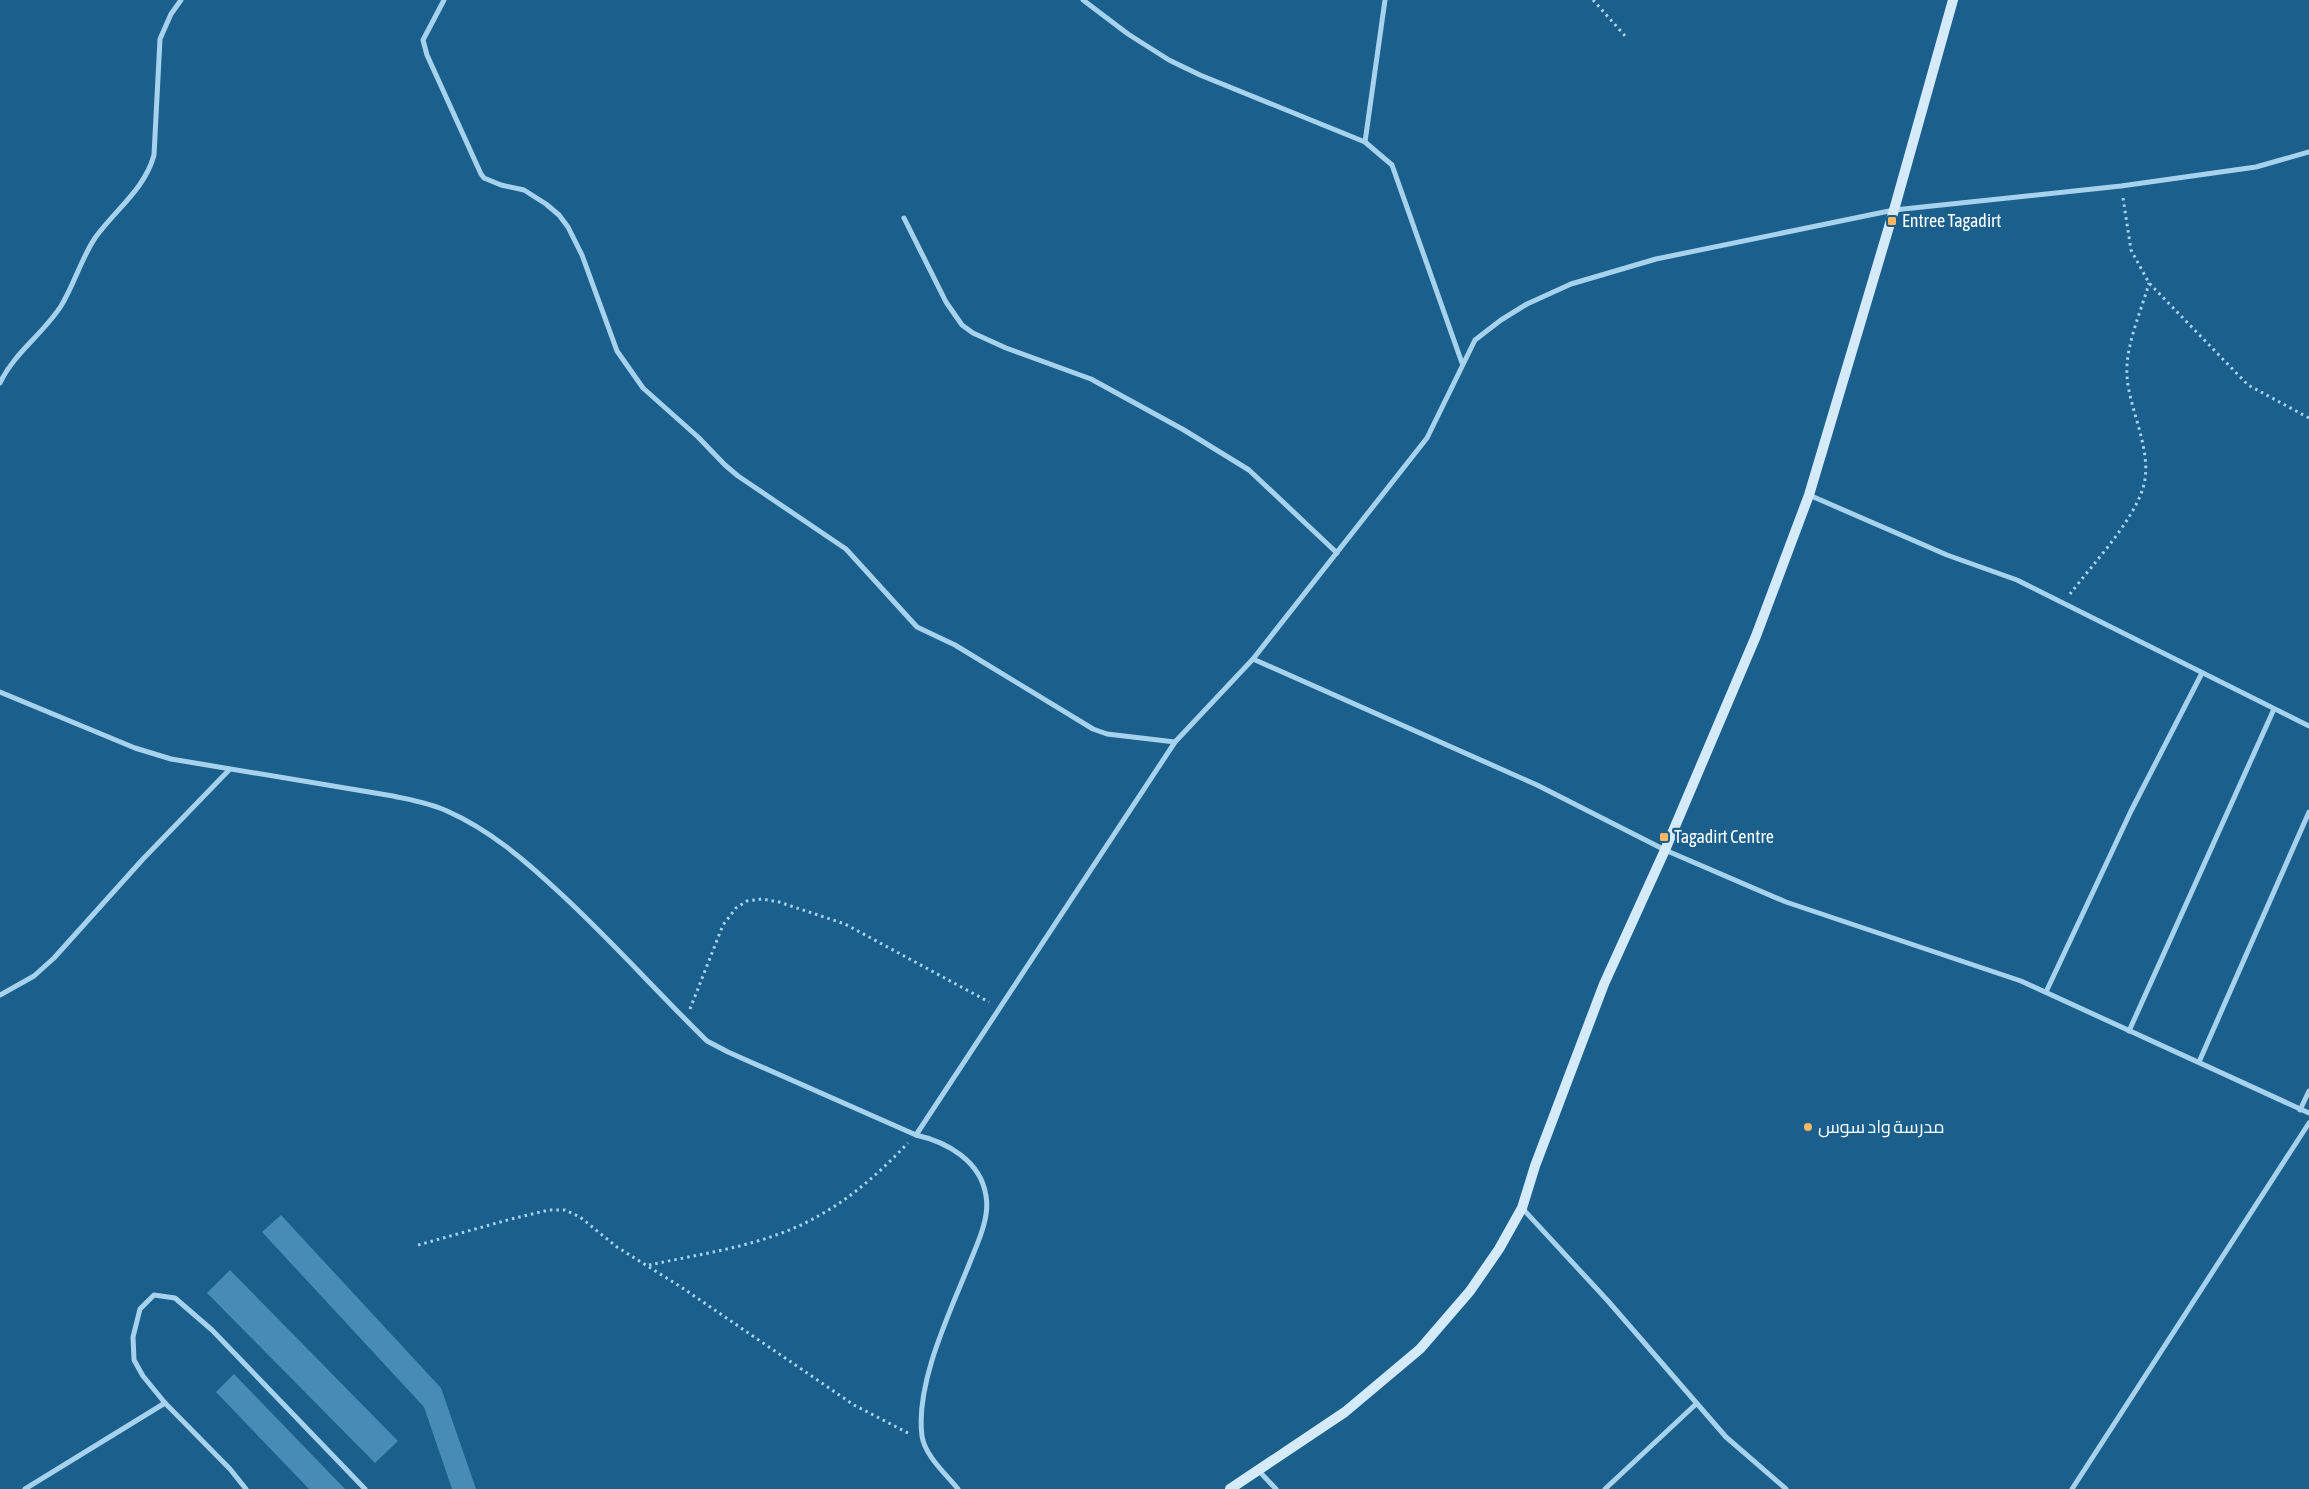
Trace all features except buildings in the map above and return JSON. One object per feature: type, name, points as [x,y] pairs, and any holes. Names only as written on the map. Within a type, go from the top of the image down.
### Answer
[{"type":"street","points":[[0,383],[6,370],[61,305],[94,240],[134,192],[152,164],[160,39],[171,14],[181,0]]},
{"type":"street","points":[[444,0],[423,40],[427,55],[477,168],[484,178],[501,185],[524,190],[546,204],[568,227],[582,255],[617,351],[643,388],[738,476],[846,549],[917,627],[955,645],[1092,729],[1107,734],[1175,742]]},
{"type":"street","points":[[1083,0],[1128,34],[1169,60],[1200,76],[1365,142],[1392,165],[1462,363]]},
{"type":"street","points":[[1365,142],[1385,0]]},
{"type":"street","points":[[1230,1489],[1345,1412],[1420,1349],[1470,1291],[1499,1249],[1522,1208],[1604,984],[1665,850],[1756,636],[1809,495],[1894,210],[1953,0]]},
{"type":"street","points":[[916,1135],[1001,1009],[1175,742],[1253,659],[1427,438],[1462,363],[1475,340],[1501,320],[1527,304],[1571,284],[1656,259],[1894,210],[2121,186],[2256,167],[2309,152]]},
{"type":"street","points":[[904,218],[946,302],[962,325],[973,333],[1006,348],[1091,378],[1184,430],[1249,470],[1336,553]]},
{"type":"street","points":[[1809,495],[1947,555],[2017,580],[2309,726]]},
{"type":"street","points":[[1253,659],[1537,785],[1665,850],[1786,902],[2022,981],[2309,1113]]},
{"type":"street","points":[[2046,992],[2131,811],[2202,673]]},
{"type":"street","points":[[0,692],[136,748],[171,759],[229,770],[305,780],[428,803],[463,819],[510,848],[539,873],[601,931],[707,1040],[728,1052],[916,1135],[943,1143],[956,1151],[982,1179],[987,1197],[979,1239],[935,1351],[921,1414],[922,1438],[932,1457],[958,1489]]},
{"type":"street","points":[[2128,1031],[2274,709]]},
{"type":"street","points":[[0,995],[34,976],[54,958],[143,859],[229,770]]},
{"type":"street","points":[[2199,1062],[2309,812]]},
{"type":"street","points":[[2300,1110],[2309,1091]]},
{"type":"street","points":[[2072,1489],[2309,1123]]},
{"type":"street","points":[[1522,1208],[1608,1301],[1696,1404],[1752,1462],[1786,1489]]},
{"type":"street","points":[[246,1489],[230,1469],[165,1404],[143,1376],[134,1360],[133,1337],[140,1309],[154,1295],[175,1298],[212,1330],[365,1489]]},
{"type":"street","points":[[25,1489],[165,1404]]},
{"type":"street","points":[[1605,1489],[1696,1404]]},
{"type":"street","points":[[1258,1470],[1276,1489]]},
{"type":"path","points":[[1592,0],[1627,38]]},
{"type":"path","points":[[2121,186],[2131,250],[2149,283],[2248,385],[2309,418]]},
{"type":"path","points":[[2063,603],[2132,514],[2144,487],[2145,464],[2127,376],[2130,350],[2149,283]]},
{"type":"path","points":[[686,1020],[723,925],[736,908],[747,901],[762,899],[779,902],[845,924],[1001,1009]]},
{"type":"path","points":[[648,1265],[748,1243],[819,1216],[875,1177],[916,1135]]},
{"type":"path","points":[[418,1245],[511,1219],[549,1210],[565,1210],[580,1217],[617,1246],[854,1405],[901,1431],[922,1438]]},
{"type":"place","name":"Entree Tagadirt","points":[[1892,221]]},
{"type":"place","name":"Tagadirt Centre","points":[[1664,837]]},
{"type":"place","name":"مدرسة واد سوس","points":[[1808,1127]]}]
